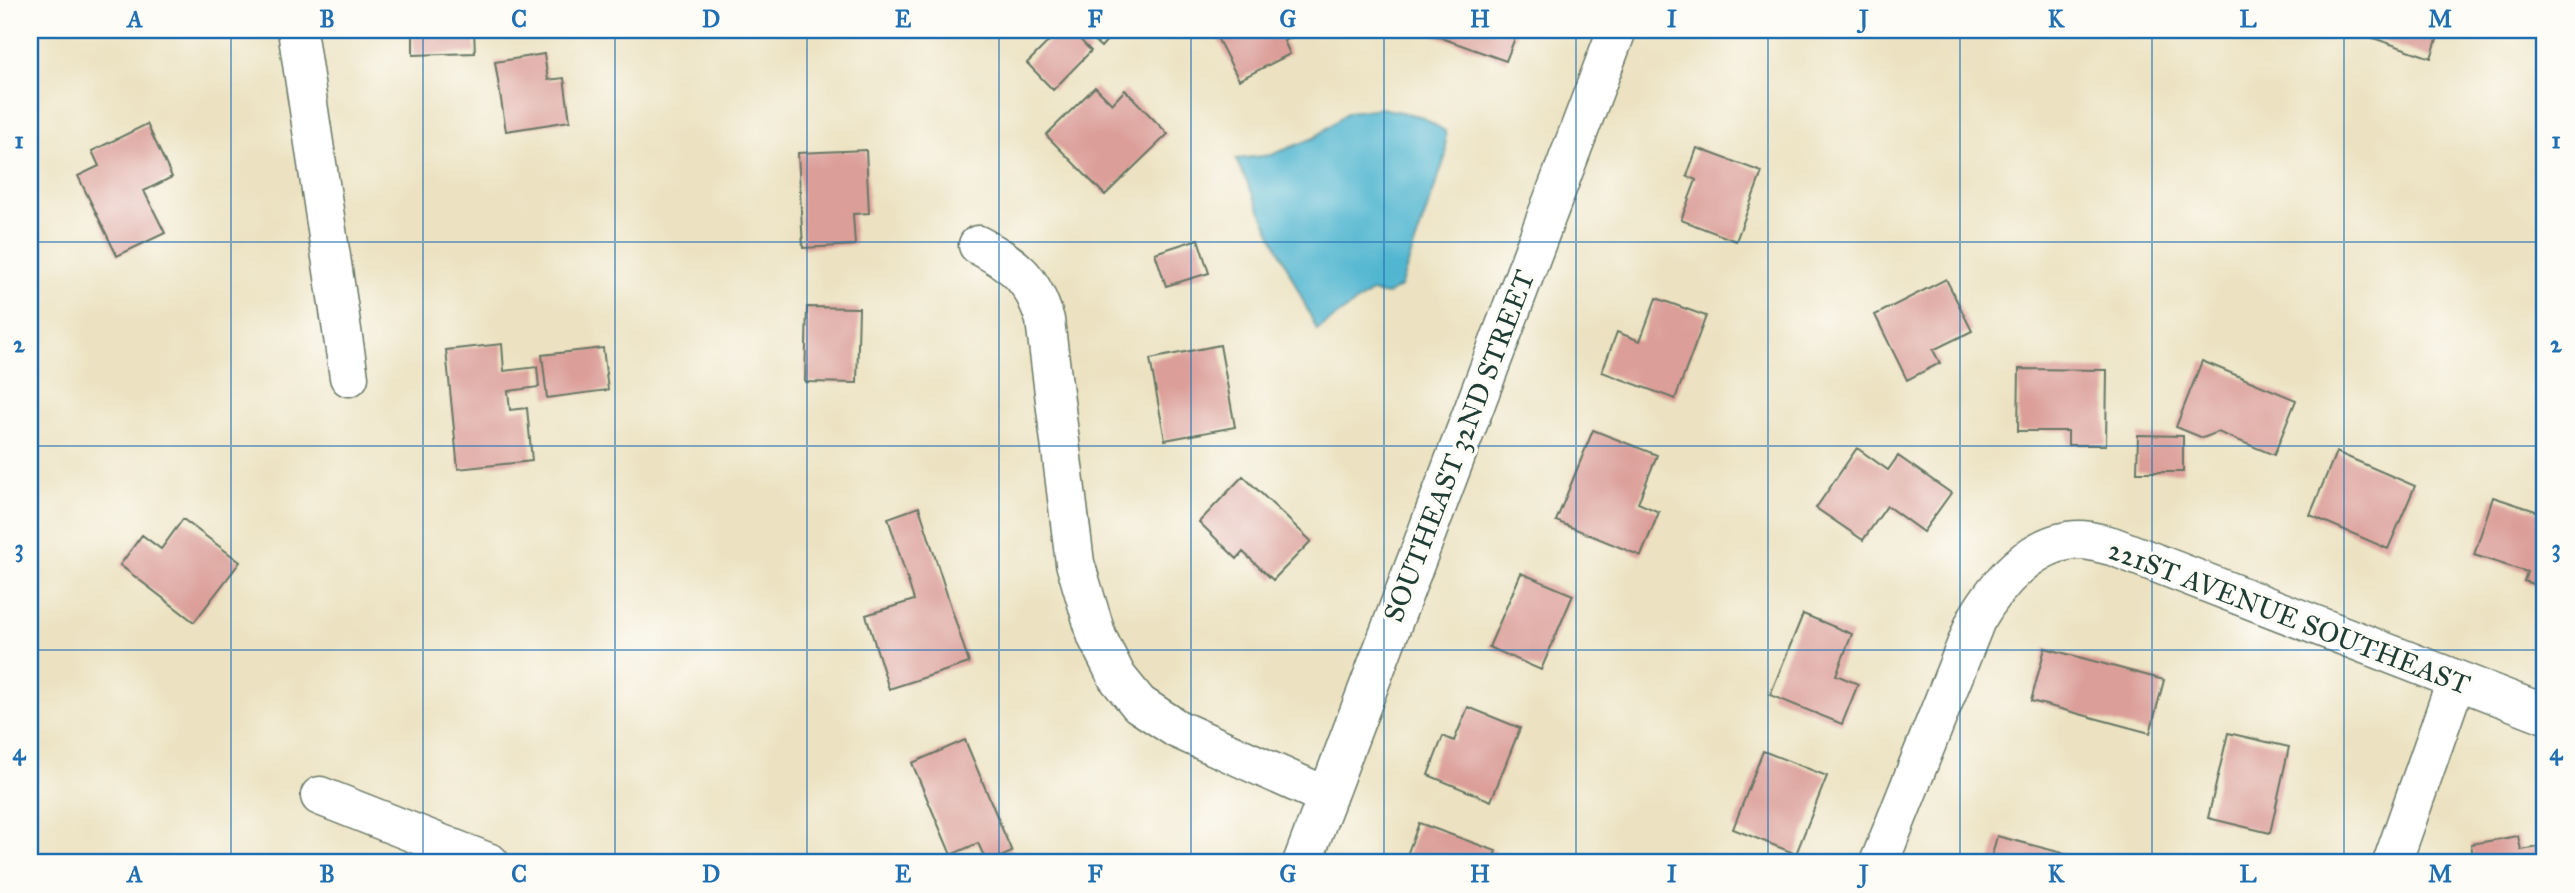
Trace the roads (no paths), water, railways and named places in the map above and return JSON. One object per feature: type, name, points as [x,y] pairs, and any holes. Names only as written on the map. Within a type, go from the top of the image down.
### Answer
[{"type":"street","points":[[297,30],[349,377]]},
{"type":"street","name":"SOUTHEAST 32ND STREET","points":[[1302,863],[1617,30]]},
{"type":"street","points":[[978,245],[1003,258],[1022,274],[1037,295],[1045,320],[1075,563],[1097,637],[1117,677],[1139,704],[1177,729],[1326,796]]},
{"type":"street","name":"221ST AVENUE SOUTHEAST","points":[[1879,863],[1976,620],[2009,573],[2053,545],[2079,540],[2112,546],[2545,715]]},
{"type":"street","points":[[2392,863],[2456,681]]},
{"type":"street","points":[[320,796],[490,863]]},
{"type":"water","points":[[1381,108],[1420,116],[1445,131],[1446,155],[1400,287],[1387,295],[1371,292],[1317,330],[1236,159],[1271,155],[1314,138],[1348,112]]}]
